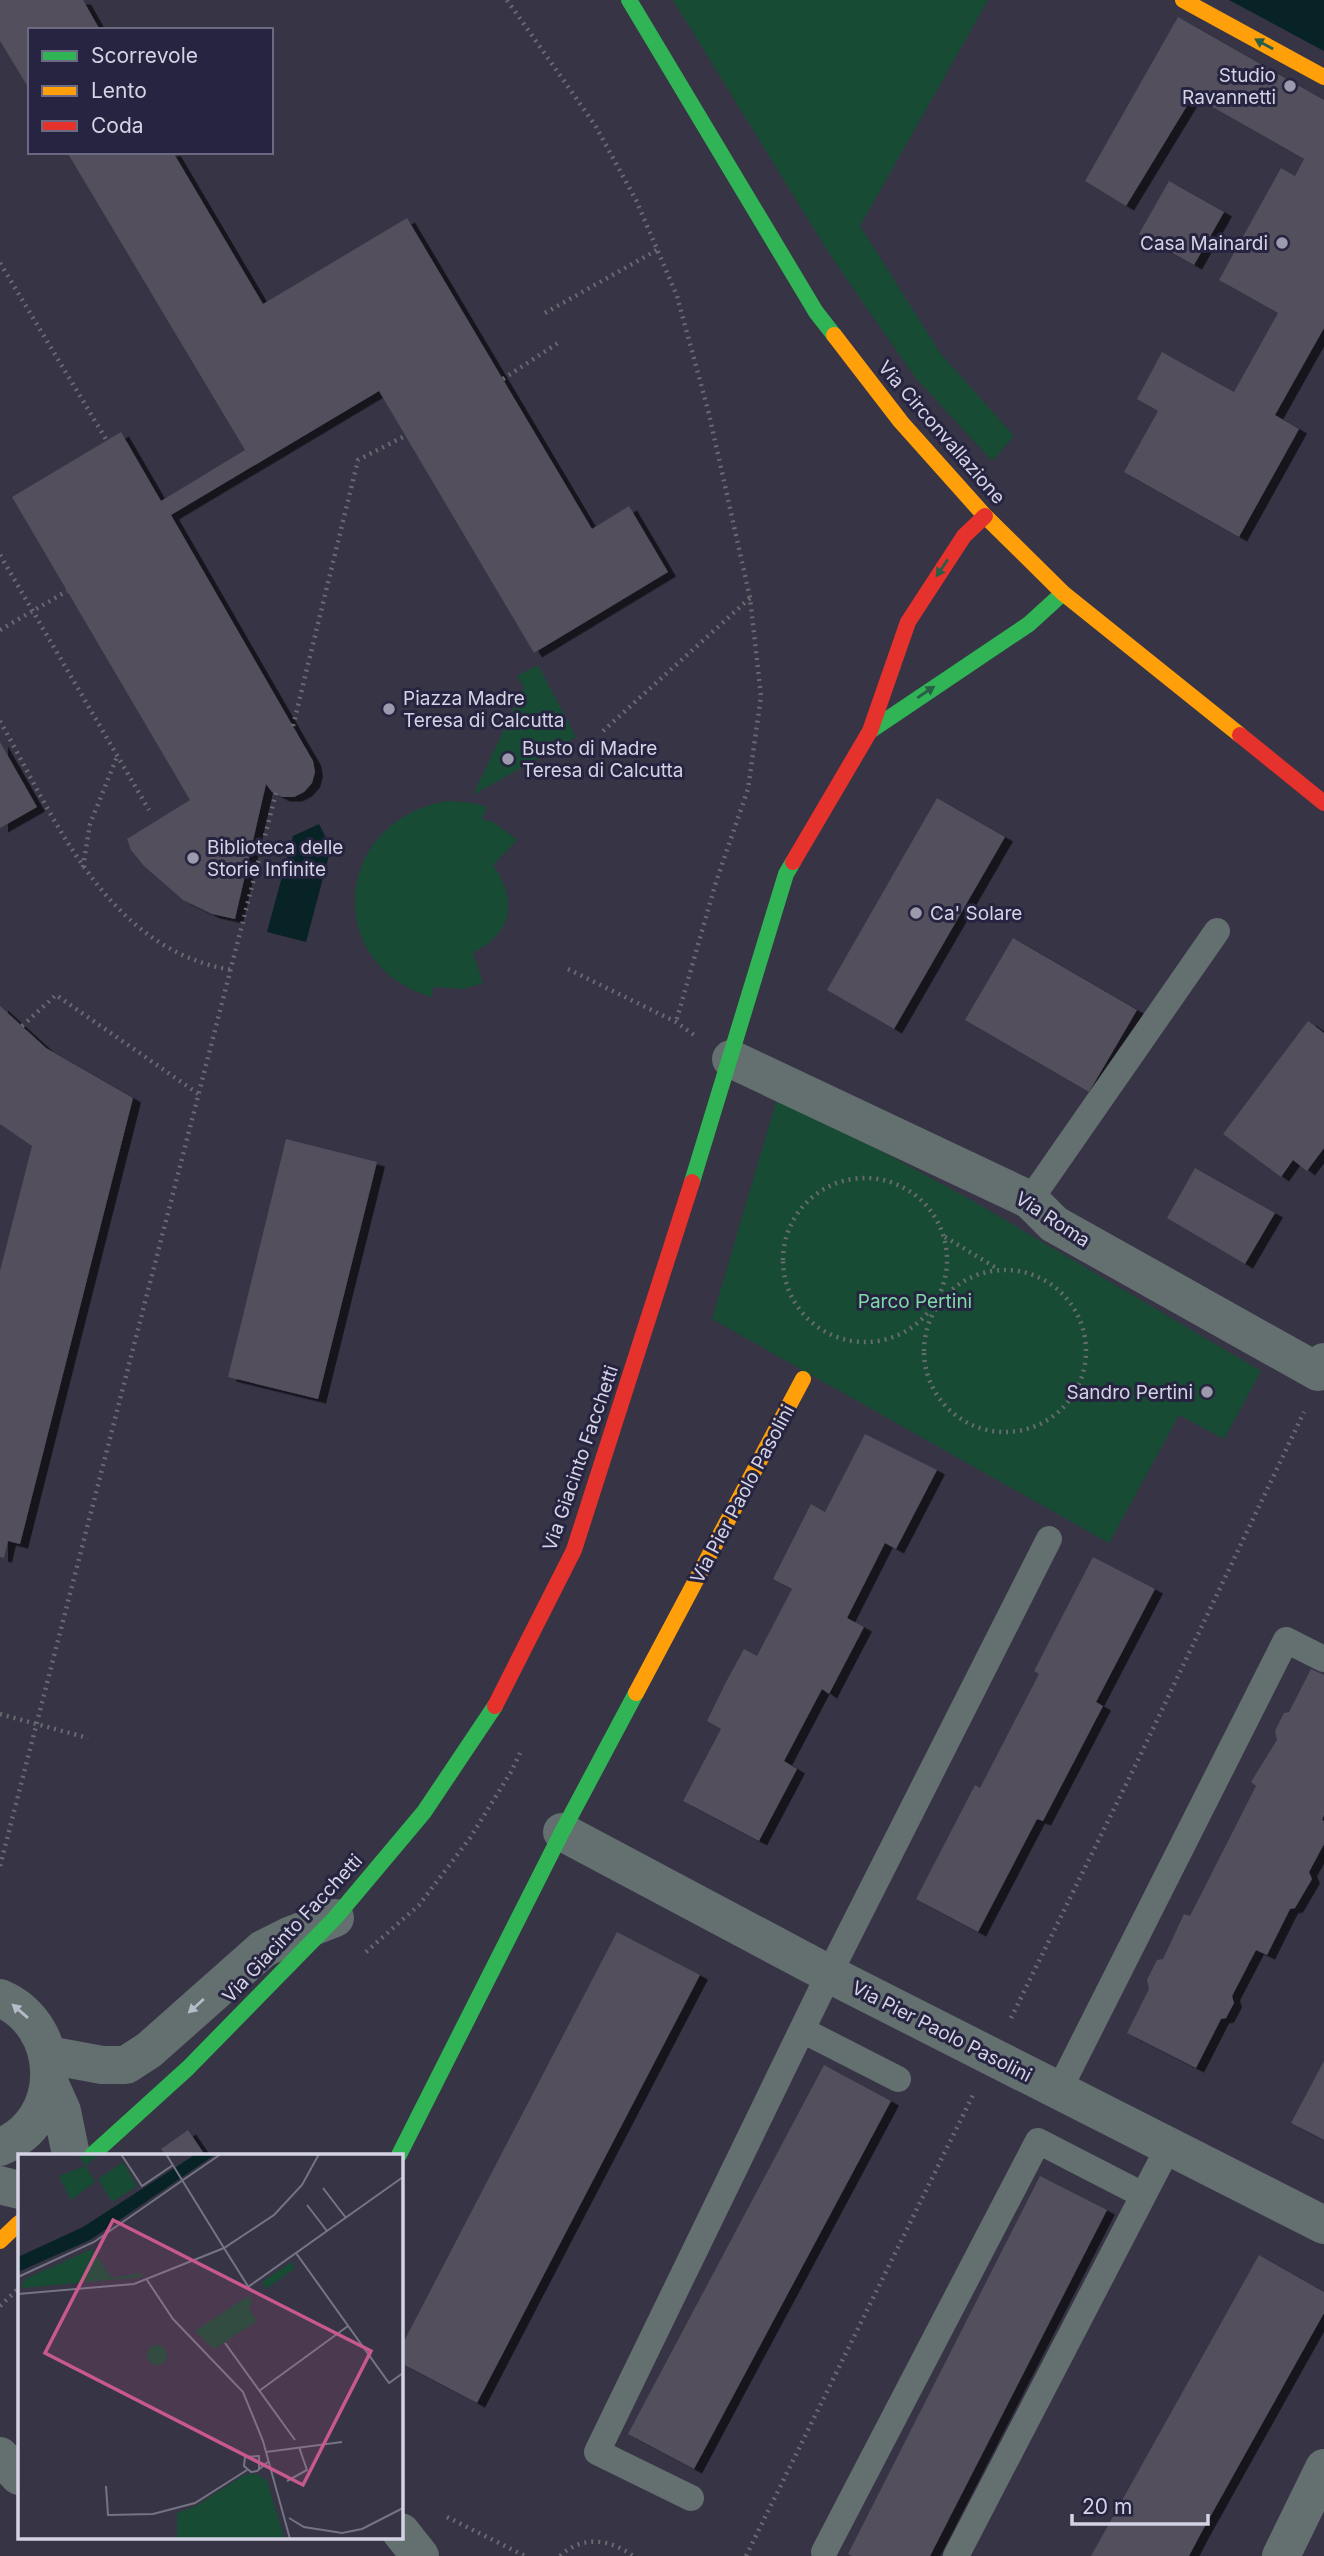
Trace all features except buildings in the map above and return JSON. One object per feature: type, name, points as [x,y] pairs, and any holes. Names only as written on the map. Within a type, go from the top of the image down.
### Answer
[{"type":"main road","name":"Via Circonvallazione","points":[[629,0],[816,312],[901,422],[985,516],[1063,593],[1324,803]]},
{"type":"main road","points":[[1183,0],[1324,77]]},
{"type":"main road","name":"Via Giacinto Facchetti","points":[[108,2150],[335,1918],[424,1812],[492,1712],[574,1550],[731,1059],[786,874],[870,730],[908,622],[964,536],[985,516]]},
{"type":"main road","name":"Via Giacinto Facchetti","points":[[870,730],[1029,624],[1063,593]]},
{"type":"main road","name":"Via Pier Paolo Pasolini","points":[[400,2154],[562,1832],[803,1379]]},
{"type":"main road","points":[[0,2241],[18,2224]]},
{"type":"street","name":"Via Roma","points":[[731,1059],[1030,1200],[1054,1224],[1321,1367]]},
{"type":"street","name":"Via Pier Paolo Pasolini","points":[[562,1832],[829,1974],[1324,2225]]},
{"type":"street","points":[[49,2068],[126,2065],[149,2050],[263,1950],[289,1936],[335,1918]]},
{"type":"street","points":[[0,1998],[11,2003],[29,2018],[42,2037],[71,2154]]},
{"type":"street","points":[[0,2147],[16,2138],[36,2119],[47,2095],[49,2068]]},
{"type":"street","points":[[0,2185],[18,2190]]},
{"type":"street","points":[[0,2456],[18,2475]]},
{"type":"street","points":[[1281,2556],[1321,2481]]},
{"type":"street","points":[[402,2533],[420,2556]]},
{"type":"lane","points":[[1030,1200],[1217,930]]},
{"type":"lane","points":[[691,2498],[597,2452],[829,1974],[1049,1539]]},
{"type":"lane","points":[[1059,2091],[1286,1640],[1324,1659]]},
{"type":"lane","points":[[802,2030],[898,2079]]},
{"type":"lane","points":[[824,2552],[1038,2141],[1143,2195]]},
{"type":"lane","points":[[956,2556],[1169,2146]]},
{"type":"path","points":[[507,0],[595,125],[636,200],[677,296],[702,388],[750,598],[761,695],[748,789],[716,882],[676,1022]]},
{"type":"path","points":[[545,313],[657,250]]},
{"type":"path","points":[[0,263],[107,442]]},
{"type":"path","points":[[503,379],[561,341]]},
{"type":"path","points":[[293,726],[358,460],[405,436]]},
{"type":"path","points":[[0,555],[149,810]]},
{"type":"path","points":[[0,630],[67,591]]},
{"type":"path","points":[[603,731],[750,598]]},
{"type":"path","points":[[0,721],[83,867],[122,913],[162,945],[213,967],[232,970]]},
{"type":"path","points":[[83,867],[90,824],[118,756]]},
{"type":"path","points":[[0,1866],[276,793]]},
{"type":"path","points":[[568,968],[676,1022],[731,1059]]},
{"type":"path","points":[[22,1026],[56,995],[200,1095]]},
{"type":"path","points":[[945,1237],[929,1208],[904,1187],[874,1178],[842,1180],[813,1195],[792,1220],[783,1251],[786,1283],[800,1312],[825,1333],[856,1342],[889,1340],[917,1325],[940,1301],[965,1279],[998,1269],[1031,1273],[1061,1291],[1080,1319],[1087,1352],[1079,1385],[1058,1412],[1028,1429],[995,1432],[963,1421],[938,1397],[924,1366],[925,1332],[940,1301],[948,1269],[945,1237]]},
{"type":"path","points":[[945,1237],[998,1269]]},
{"type":"path","points":[[747,2555],[1175,1684],[1317,1385],[1321,1367]]},
{"type":"path","points":[[0,1714],[88,1738]]},
{"type":"path","points":[[0,2306],[18,2289]]},
{"type":"path","points":[[439,2513],[525,2556]]},
{"type":"path","points":[[560,2556],[571,2546],[596,2542],[618,2545],[633,2556]]},
{"type":"green space","points":[[673,0],[988,0],[860,226],[941,354],[1014,436],[992,461],[915,377],[832,258]]},
{"type":"green space","points":[[538,665],[576,737],[473,795],[524,687],[517,676]]},
{"type":"green space","points":[[447,801],[487,807],[482,819],[495,823],[517,840],[493,865],[506,891],[507,915],[497,935],[473,953],[483,983],[463,989],[433,987],[432,997],[397,981],[372,957],[358,927],[355,895],[363,864],[380,836],[409,814]]},
{"type":"green space","name":"Parco Pertini","points":[[778,1095],[973,1201],[1261,1371],[1224,1439],[1179,1415],[1109,1543],[712,1319]]},
{"type":"shaded area","points":[[1229,0],[1324,0],[1324,51]]},
{"type":"shaded area","points":[[319,824],[331,848],[306,942],[267,932],[293,836]]},
{"type":"traffic: fast","points":[[629,0],[816,312],[834,335]]},
{"type":"traffic: fast","points":[[870,731],[1029,624],[1063,593]]},
{"type":"traffic: fast","points":[[692,1182],[786,874],[793,862]]},
{"type":"traffic: fast","points":[[400,2154],[562,1832],[636,1693]]},
{"type":"traffic: fast","points":[[93,2154],[188,2068],[335,1918],[424,1812],[495,1706]]},
{"type":"traffic: slow","points":[[1183,0],[1324,77]]},
{"type":"traffic: slow","points":[[834,335],[901,422],[985,516],[1063,593],[1240,735]]},
{"type":"traffic: slow","points":[[636,1693],[803,1379]]},
{"type":"traffic: slow","points":[[0,2241],[18,2224]]},
{"type":"traffic: jam","points":[[793,862],[870,731],[908,622],[964,536],[985,516]]},
{"type":"traffic: jam","points":[[1240,735],[1324,803]]},
{"type":"traffic: jam","points":[[495,1706],[574,1550],[692,1182]]},
{"type":"place","name":"Studio Ravannetti","points":[[1290,86]]},
{"type":"place","name":"Casa Mainardi","points":[[1282,243]]},
{"type":"place","name":"Piazza Madre Teresa di Calcutta","points":[[389,709]]},
{"type":"place","name":"Busto di Madre Teresa di Calcutta","points":[[508,759]]},
{"type":"place","name":"Biblioteca delle Storie Infinite","points":[[193,858]]},
{"type":"place","name":"Ca' Solare","points":[[916,913]]},
{"type":"place","name":"Sandro Pertini","points":[[1207,1392]]}]
